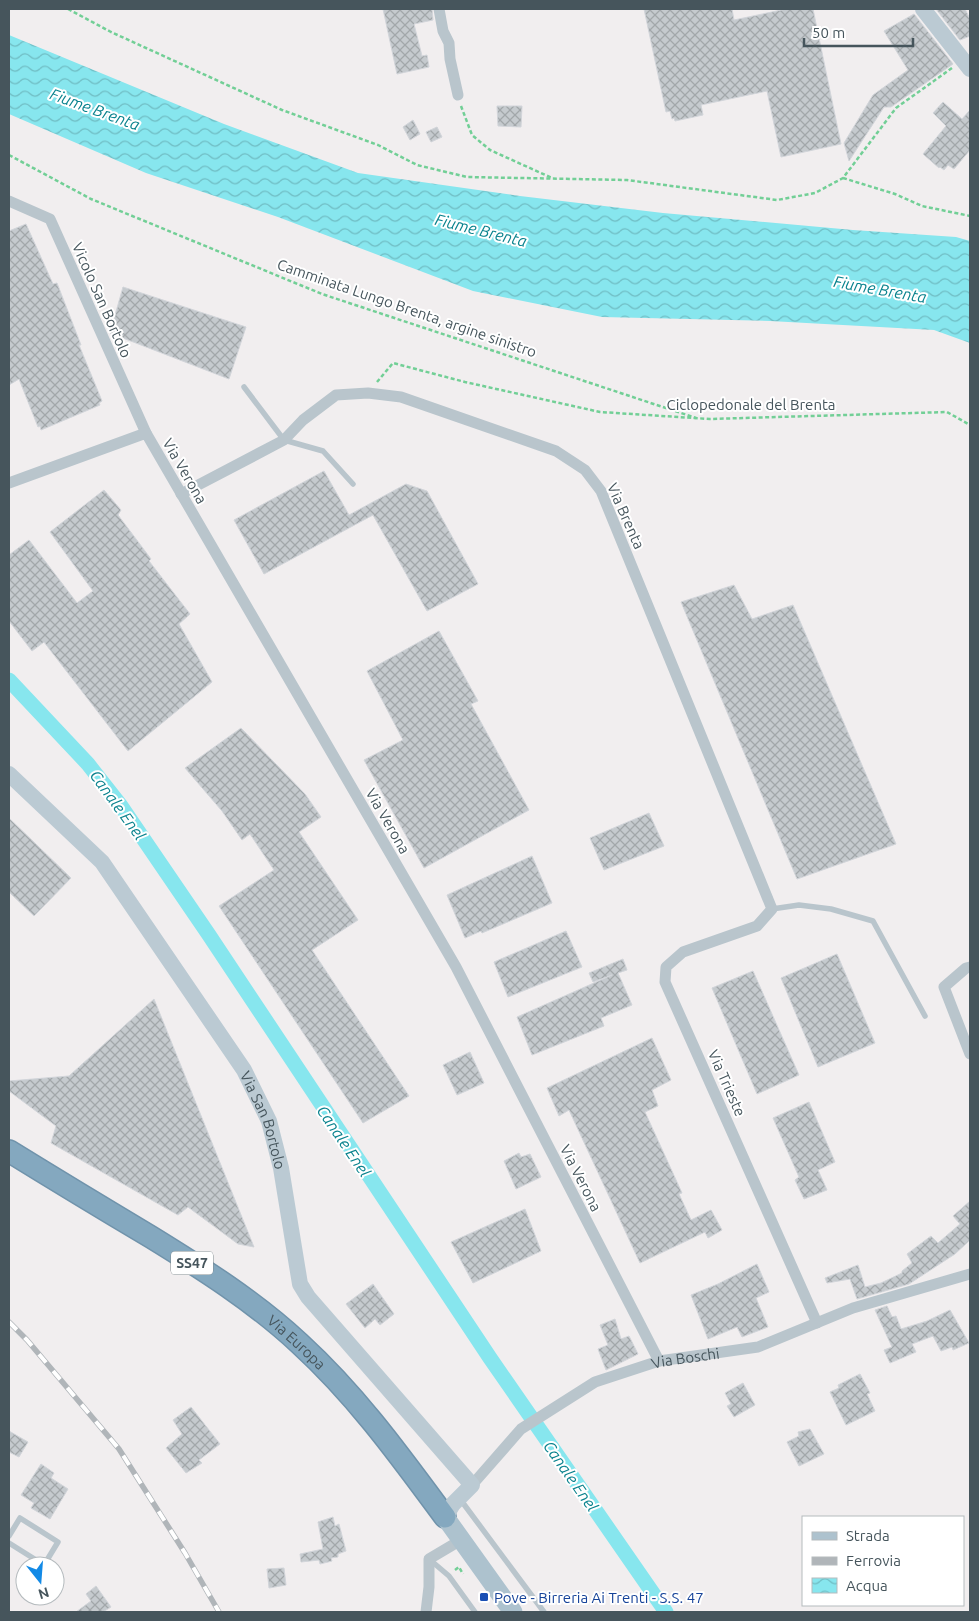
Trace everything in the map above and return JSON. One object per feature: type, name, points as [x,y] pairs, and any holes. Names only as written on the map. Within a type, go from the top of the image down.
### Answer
[{"type":"highway","name":"Via Europa","points":[[9,1151],[180,1254],[280,1326],[324,1366],[356,1400],[445,1517]]},
{"type":"main road","name":"Via Europa","points":[[445,1517],[513,1612]]},
{"type":"street","points":[[439,9],[449,44],[450,59],[458,95]]},
{"type":"street","points":[[923,9],[967,65]]},
{"type":"street","name":"Vicolo San Bortolo","points":[[9,201],[50,219],[146,433]]},
{"type":"street","name":"Via Brenta","points":[[181,494],[284,440],[303,420],[336,394],[368,393],[401,397],[556,450],[585,470],[601,491],[772,909]]},
{"type":"street","name":"Via Verona","points":[[9,483],[146,433],[456,967],[659,1361]]},
{"type":"street","name":"Via San Bortolo","points":[[9,774],[102,862],[244,1070],[269,1121],[281,1168],[300,1284],[308,1297],[472,1485]]},
{"type":"street","name":"Via Trieste","points":[[772,909],[757,926],[683,952],[666,967],[666,982],[818,1323]]},
{"type":"street","points":[[970,966],[944,987],[970,1054]]},
{"type":"street","name":"Via Boschi","points":[[445,1517],[459,1497],[472,1485],[521,1429],[545,1412],[596,1382],[659,1361],[758,1347],[853,1308],[970,1274]]},
{"type":"street","points":[[426,1612],[429,1560],[461,1540]]},
{"type":"lane","points":[[244,387],[284,440],[323,451],[353,484]]},
{"type":"lane","points":[[772,909],[799,905],[831,909],[873,921],[926,1016]]},
{"type":"lane","points":[[459,1497],[544,1612]]},
{"type":"lane","points":[[9,1536],[20,1518],[58,1542],[44,1564],[9,1543]]},
{"type":"lane","points":[[429,1560],[449,1576],[475,1612]]},
{"type":"path","points":[[68,9],[111,32],[282,110],[378,145],[418,165],[467,177],[627,180],[777,200],[815,193],[843,178],[896,108],[967,65]]},
{"type":"path","points":[[458,95],[472,135],[490,150],[553,178]]},
{"type":"path","name":"Camminata Lungo Brenta, argine sinistro","points":[[9,155],[91,199],[322,294],[696,418]]},
{"type":"path","points":[[843,178],[895,194],[922,206],[970,216]]},
{"type":"path","name":"Ciclopedonale del Brenta","points":[[368,393],[393,363],[465,382],[600,412],[696,418],[947,412],[970,425]]},
{"type":"water","name":"Fiume Brenta","points":[[9,35],[224,124],[358,173],[520,196],[663,213],[956,237],[970,241],[970,343],[934,330],[770,321],[602,317],[473,291],[278,217],[146,173],[9,114]]},
{"type":"building","points":[[383,9],[432,9],[433,20],[414,24],[422,56],[427,55],[429,67],[397,74]]},
{"type":"building","points":[[644,9],[732,9],[734,20],[786,9],[813,9],[841,144],[781,157],[767,91],[701,105],[703,115],[675,121],[674,118],[672,119],[670,111],[666,112]]},
{"type":"building","points":[[936,9],[965,9],[970,19],[970,36],[960,40]]},
{"type":"building","points":[[914,14],[953,64],[891,107],[884,107],[849,161],[844,143],[873,95],[908,70],[884,31]]},
{"type":"building","points":[[943,102],[962,119],[970,110],[970,150],[954,169],[948,165],[944,170],[923,154],[946,126],[933,113]]},
{"type":"building","points":[[497,106],[522,106],[521,127],[498,126]]},
{"type":"building","points":[[413,120],[420,134],[410,140],[403,127]]},
{"type":"building","points":[[437,127],[442,137],[431,142],[426,132]]},
{"type":"building","points":[[26,224],[53,284],[57,283],[81,345],[79,345],[102,401],[99,403],[100,405],[41,430],[40,426],[38,427],[19,379],[9,385],[9,231]]},
{"type":"building","points":[[123,287],[246,327],[229,379],[110,333]]},
{"type":"building","points":[[324,471],[349,515],[406,484],[427,491],[478,584],[427,611],[373,515],[264,574],[234,520]]},
{"type":"building","points":[[104,490],[121,510],[118,515],[151,559],[149,561],[190,614],[179,624],[212,682],[128,751],[44,642],[32,651],[9,621],[9,555],[29,540],[77,603],[93,591],[50,532]]},
{"type":"building","points":[[734,585],[752,619],[793,605],[896,844],[797,879],[681,602]]},
{"type":"building","points":[[439,631],[478,701],[471,704],[529,810],[424,868],[364,760],[403,740],[367,671]]},
{"type":"building","points":[[241,728],[305,794],[321,817],[299,832],[358,920],[312,950],[409,1096],[363,1123],[219,906],[274,870],[250,834],[242,840],[222,811],[185,768]]},
{"type":"building","points":[[649,813],[664,846],[604,870],[590,838]]},
{"type":"building","points":[[9,818],[71,878],[34,916],[9,892]]},
{"type":"building","points":[[532,856],[552,903],[482,933],[481,931],[465,938],[447,895]]},
{"type":"building","points":[[566,931],[582,967],[508,997],[494,962]]},
{"type":"building","points":[[837,954],[875,1043],[818,1067],[781,978]]},
{"type":"building","points":[[623,959],[627,970],[618,973],[632,1005],[601,1018],[604,1026],[532,1055],[517,1017],[612,975],[593,982],[589,973]]},
{"type":"building","points":[[753,971],[799,1075],[757,1094],[712,988]]},
{"type":"building","points":[[154,999],[254,1247],[238,1244],[188,1207],[178,1215],[51,1143],[56,1126],[9,1091],[9,1081],[69,1076]]},
{"type":"building","points":[[652,1038],[671,1080],[652,1090],[658,1106],[645,1112],[682,1193],[679,1194],[691,1220],[711,1210],[722,1230],[708,1238],[705,1232],[640,1263],[569,1110],[559,1116],[547,1088]]},
{"type":"building","points":[[470,1052],[484,1083],[457,1095],[443,1065]]},
{"type":"building","points":[[809,1102],[835,1162],[818,1170],[827,1190],[804,1199],[795,1180],[799,1177],[773,1118]]},
{"type":"building","points":[[519,1153],[521,1157],[530,1154],[541,1177],[516,1189],[504,1161]]},
{"type":"building","points":[[970,1201],[970,1240],[955,1254],[909,1284],[857,1299],[850,1279],[827,1283],[825,1278],[858,1265],[865,1287],[881,1283],[902,1273],[912,1263],[907,1254],[931,1236],[938,1243],[960,1224],[953,1216]]},
{"type":"building","points":[[525,1209],[541,1251],[473,1283],[451,1242]]},
{"type":"building","points":[[757,1264],[769,1292],[756,1298],[768,1327],[742,1337],[737,1327],[708,1339],[691,1295],[718,1284]]},
{"type":"building","points":[[373,1284],[394,1314],[380,1325],[375,1319],[365,1328],[346,1304]]},
{"type":"building","points":[[887,1306],[892,1317],[896,1316],[901,1329],[927,1321],[950,1310],[969,1343],[953,1350],[952,1347],[941,1351],[933,1336],[912,1344],[916,1352],[890,1363],[884,1350],[892,1347],[875,1310]]},
{"type":"building","points":[[615,1319],[621,1339],[629,1336],[638,1354],[606,1370],[598,1349],[608,1345],[600,1325]]},
{"type":"building","points":[[860,1374],[870,1393],[867,1394],[875,1411],[846,1425],[830,1392],[839,1388],[838,1385]]},
{"type":"building","points":[[743,1383],[755,1405],[734,1417],[727,1406],[731,1404],[725,1393]]},
{"type":"building","points":[[191,1407],[220,1444],[199,1460],[202,1463],[186,1473],[166,1448],[182,1434],[173,1420]]},
{"type":"building","points":[[810,1429],[824,1454],[799,1466],[787,1442],[799,1436],[798,1432]]},
{"type":"building","points":[[9,1431],[28,1442],[19,1457],[9,1452]]},
{"type":"building","points":[[41,1464],[54,1473],[51,1478],[68,1489],[50,1519],[31,1508],[34,1503],[21,1495]]},
{"type":"building","points":[[333,1517],[335,1526],[339,1524],[346,1551],[338,1554],[338,1557],[331,1558],[332,1561],[320,1564],[319,1560],[301,1562],[300,1554],[323,1549],[318,1522]]},
{"type":"building","points":[[284,1568],[286,1585],[269,1588],[267,1569]]},
{"type":"building","points":[[96,1586],[111,1607],[103,1612],[76,1612],[91,1601],[86,1594]]},
{"type":"waterway","name":"Canale Enel","points":[[9,680],[88,764],[121,806],[490,1358],[666,1612]]},
{"type":"railway","points":[[9,1322],[27,1340],[119,1449],[185,1553],[219,1612]]},
{"type":"place","name":"Pove - Birreria Ai Trenti - S.S. 47","points":[[484,1597]]}]
